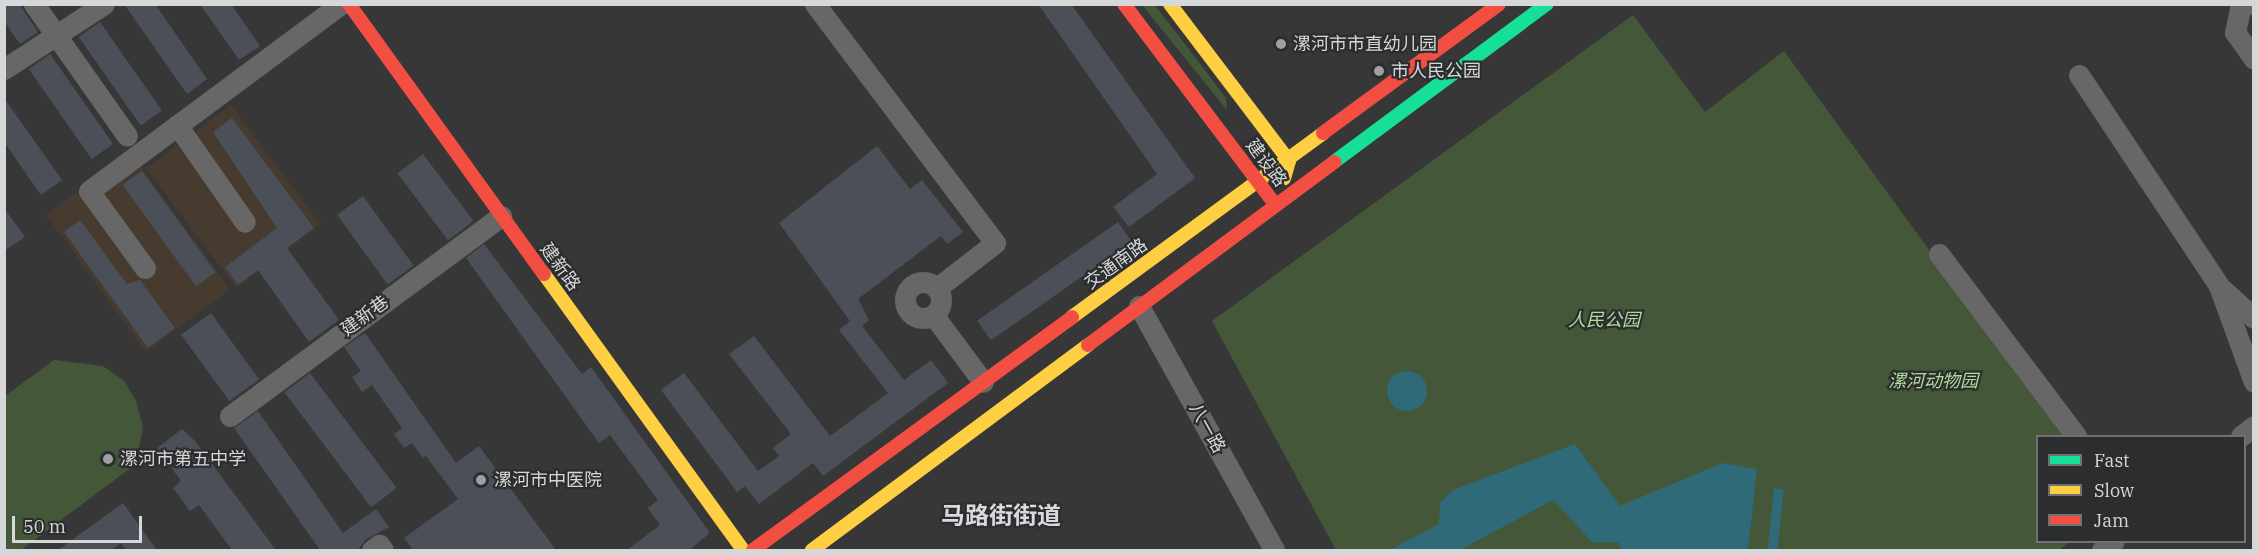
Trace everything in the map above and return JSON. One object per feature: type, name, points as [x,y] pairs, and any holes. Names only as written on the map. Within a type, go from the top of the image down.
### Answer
[{"type":"main road","name":"建新路","points":[[349,4],[743,550]]},
{"type":"main road","name":"建设路","points":[[1124,4],[1276,206]]},
{"type":"main road","name":"建设路","points":[[1170,4],[1289,161],[1276,206]]},
{"type":"main road","name":"交通南路","points":[[753,550],[1259,184],[1499,4]]},
{"type":"main road","points":[[812,550],[1547,4]]},
{"type":"main road","points":[[983,382],[1002,408]]},
{"type":"street","points":[[34,4],[127,136]]},
{"type":"street","points":[[4,69],[104,4]]},
{"type":"street","points":[[145,268],[89,191],[341,4]]},
{"type":"street","points":[[815,4],[996,243],[937,288]]},
{"type":"street","points":[[2247,4],[2240,9],[2235,32],[2253,59]]},
{"type":"street","points":[[2079,75],[2219,286],[2253,318]]},
{"type":"street","points":[[177,125],[245,222]]},
{"type":"street","name":"建新巷","points":[[230,416],[501,216]]},
{"type":"street","points":[[1939,254],[2075,435]]},
{"type":"street","points":[[920,282],[937,288],[941,306],[933,316],[916,318],[905,298],[920,282]]},
{"type":"street","points":[[2219,286],[2253,381]]},
{"type":"street","name":"八一路","points":[[1139,306],[1274,550]]},
{"type":"street","points":[[933,316],[983,382]]},
{"type":"street","points":[[372,550],[379,545],[383,550]]},
{"type":"shaded area","points":[[231,105],[321,224],[236,288],[146,169]]},
{"type":"shaded area","points":[[131,153],[230,290],[145,351],[46,215]]},
{"type":"green space","points":[[1142,5],[1155,5],[1226,98],[1227,110]]},
{"type":"green space","name":"人民公园","points":[[1633,15],[1705,112],[1784,51],[2064,435],[2036,435],[2036,543],[2068,543],[2059,550],[1336,550],[1212,321]]},
{"type":"green space","points":[[54,360],[103,366],[124,381],[136,401],[143,427],[139,448],[132,467],[21,550],[5,550],[5,396]]},
{"type":"water","points":[[1407,371],[1415,372],[1421,377],[1426,383],[1426,399],[1421,405],[1415,410],[1407,411],[1399,410],[1393,405],[1388,399],[1387,391],[1388,383],[1393,377],[1399,372]]},
{"type":"water","points":[[1575,444],[1620,506],[1722,463],[1757,469],[1748,550],[1621,550],[1618,542],[1593,543],[1553,500],[1460,550],[1390,550],[1439,524],[1440,503],[1453,490]]},
{"type":"water","points":[[1774,488],[1784,489],[1778,550],[1768,550]]},
{"type":"building","points":[[4,4],[19,4],[38,32],[20,44],[4,21]]},
{"type":"building","points":[[124,4],[155,4],[207,79],[187,94]]},
{"type":"building","points":[[200,4],[231,4],[260,46],[239,60]]},
{"type":"building","points":[[1038,4],[1071,4],[1195,178],[1129,227],[1113,207],[1157,174]]},
{"type":"building","points":[[100,22],[162,110],[141,125],[79,37]]},
{"type":"building","points":[[50,54],[113,144],[92,159],[29,69]]},
{"type":"building","points":[[4,98],[62,180],[41,195],[4,142]]},
{"type":"building","points":[[232,118],[314,228],[287,248],[339,320],[309,342],[258,270],[238,285],[225,267],[277,228],[213,132]]},
{"type":"building","points":[[877,146],[910,189],[922,180],[963,232],[947,244],[941,236],[858,299],[869,320],[862,326],[904,380],[931,360],[948,383],[823,476],[813,463],[759,504],[745,486],[737,492],[661,390],[684,373],[758,471],[779,456],[773,448],[791,434],[729,354],[754,336],[830,436],[888,393],[839,330],[850,321],[779,223]]},
{"type":"building","points":[[423,154],[474,221],[448,240],[397,173]]},
{"type":"building","points":[[142,171],[215,272],[196,286],[123,185]]},
{"type":"building","points":[[363,196],[414,266],[388,284],[337,215]]},
{"type":"building","points":[[4,208],[25,237],[4,251]]},
{"type":"building","points":[[80,220],[127,284],[140,280],[175,328],[148,348],[64,232]]},
{"type":"building","points":[[1118,222],[1132,242],[991,340],[977,321]]},
{"type":"building","points":[[484,244],[582,374],[591,367],[710,533],[689,550],[627,550],[660,525],[648,508],[658,500],[610,435],[599,443],[466,258]]},
{"type":"building","points":[[211,313],[259,379],[229,401],[181,335]]},
{"type":"building","points":[[365,333],[456,463],[479,446],[556,550],[413,550],[404,538],[458,499],[426,456],[423,458],[412,443],[404,448],[394,434],[402,428],[372,385],[362,392],[352,377],[361,371],[344,347]]},
{"type":"building","points":[[310,373],[397,488],[371,507],[284,392]]},
{"type":"building","points":[[258,411],[343,533],[376,509],[389,527],[365,540],[358,550],[320,550],[234,428]]},
{"type":"building","points":[[182,429],[195,441],[276,550],[232,550],[199,505],[190,511],[173,488],[181,481],[157,448]]},
{"type":"building","points":[[123,503],[157,550],[126,550],[121,543],[111,550],[58,550]]},
{"type":"traffic: fast","points":[[1334,162],[1547,4]]},
{"type":"traffic: slow","points":[[1170,4],[1289,161],[1284,178]]},
{"type":"traffic: slow","points":[[1072,317],[1323,133]]},
{"type":"traffic: slow","points":[[544,274],[743,550]]},
{"type":"traffic: slow","points":[[812,550],[1088,345]]},
{"type":"traffic: jam","points":[[349,4],[544,274]]},
{"type":"traffic: jam","points":[[1124,4],[1271,199]]},
{"type":"traffic: jam","points":[[1323,133],[1499,4]]},
{"type":"traffic: jam","points":[[1088,345],[1334,162]]},
{"type":"traffic: jam","points":[[753,550],[1072,317]]},
{"type":"place","name":"漯河市市直幼儿园","points":[[1281,44]]},
{"type":"place","name":"市人民公园","points":[[1379,71]]},
{"type":"place","name":"漯河市第五中学","points":[[108,459]]},
{"type":"place","name":"漯河市中医院","points":[[481,480]]},
{"type":"district","name":"马路街街道","points":[[1001,516]]},
{"type":"park label","name":"漯河动物园","points":[[1933,381]]}]
